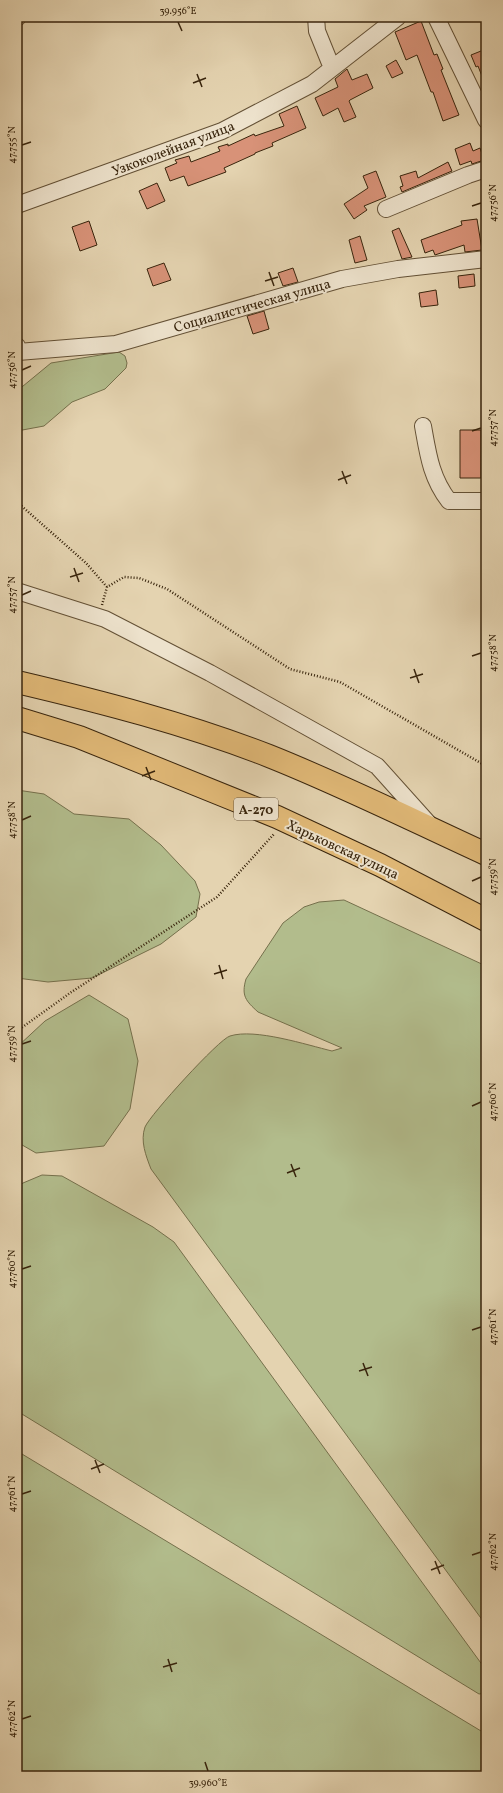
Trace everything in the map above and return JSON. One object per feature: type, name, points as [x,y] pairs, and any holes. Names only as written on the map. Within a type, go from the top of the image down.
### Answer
[{"type":"highway","points":[[17,682],[90,699],[181,725],[268,756],[486,854]]},
{"type":"highway","name":"Харьковская улица","points":[[17,718],[78,737],[285,821],[380,865],[486,920]]},
{"type":"street","points":[[316,17],[316,31],[332,68]]},
{"type":"street","name":"Узкоколейная улица","points":[[17,205],[222,131],[312,84],[398,17]]},
{"type":"street","points":[[436,17],[486,120]]},
{"type":"street","points":[[386,209],[486,169]]},
{"type":"street","name":"Социалистическая улица","points":[[18,349],[116,344],[342,279],[398,269],[486,259]]},
{"type":"street","points":[[423,426],[428,456],[439,488],[449,501],[486,501]]},
{"type":"street","points":[[17,591],[99,617],[210,673],[377,766],[434,830]]},
{"type":"path","points":[[17,502],[86,563],[107,587]]},
{"type":"path","points":[[99,617],[107,587],[124,578],[139,578],[167,589],[290,669],[340,682],[486,766]]},
{"type":"path","points":[[17,1031],[70,993],[217,897],[285,821]]},
{"type":"green space","points":[[119,352],[125,356],[127,363],[126,368],[105,389],[72,402],[44,426],[17,431],[17,391],[51,363]]},
{"type":"green space","points":[[17,790],[44,794],[74,814],[129,819],[161,845],[195,881],[200,894],[196,917],[161,944],[92,978],[48,982],[17,978]]},
{"type":"green space","points":[[344,900],[486,966],[486,1625],[151,1169],[143,1143],[145,1127],[159,1108],[200,1063],[223,1040],[230,1036],[253,1034],[281,1038],[332,1051],[342,1048],[258,1012],[250,1005],[244,994],[244,990],[246,979],[283,923],[304,907],[319,902]]},
{"type":"green space","points":[[89,995],[128,1019],[138,1061],[130,1109],[104,1146],[36,1153],[17,1142],[17,1047],[45,1021]]},
{"type":"green space","points":[[42,1175],[62,1176],[153,1227],[174,1242],[486,1670],[486,1693],[479,1694],[17,1411],[17,1188],[23,1183]]},
{"type":"green space","points":[[17,1451],[486,1734],[486,1776],[17,1776]]},
{"type":"building","points":[[421,21],[434,55],[437,54],[443,69],[441,70],[459,115],[443,121],[433,92],[431,92],[417,55],[406,60],[395,32]]},
{"type":"building","points":[[486,49],[485,84],[478,66],[476,67],[471,55]]},
{"type":"building","points":[[396,60],[403,73],[392,78],[386,66]]},
{"type":"building","points":[[347,69],[352,80],[367,74],[373,88],[349,101],[356,117],[344,122],[338,108],[323,116],[315,98],[338,87],[335,79]]},
{"type":"building","points":[[297,106],[306,128],[272,143],[273,146],[224,168],[226,172],[188,186],[184,176],[170,181],[165,168],[177,163],[175,160],[189,156],[191,162],[220,151],[218,147],[228,144],[228,146],[254,134],[255,136],[284,126],[279,114]]},
{"type":"building","points":[[470,143],[473,151],[480,148],[484,160],[472,164],[471,161],[460,165],[455,149]]},
{"type":"building","points":[[448,162],[452,171],[402,192],[400,187],[403,186],[400,176],[416,171],[418,178]]},
{"type":"building","points":[[376,171],[386,197],[364,206],[367,210],[354,219],[344,204],[368,188],[363,176]]},
{"type":"building","points":[[157,183],[165,201],[147,209],[139,191]]},
{"type":"building","points":[[477,219],[482,250],[465,252],[464,245],[435,255],[433,250],[425,253],[421,240],[462,225],[461,221]]},
{"type":"building","points":[[89,221],[97,245],[80,251],[72,227]]},
{"type":"building","points":[[399,228],[412,257],[402,259],[392,231]]},
{"type":"building","points":[[360,236],[367,260],[355,263],[349,240]]},
{"type":"building","points":[[164,263],[171,280],[153,286],[147,269]]},
{"type":"building","points":[[293,268],[298,282],[283,286],[278,273]]},
{"type":"building","points":[[474,274],[475,286],[459,288],[458,276]]},
{"type":"building","points":[[436,290],[438,305],[421,307],[419,293]]},
{"type":"building","points":[[264,311],[269,329],[253,334],[247,316]]},
{"type":"building","points":[[460,430],[481,430],[481,478],[460,478]]}]
